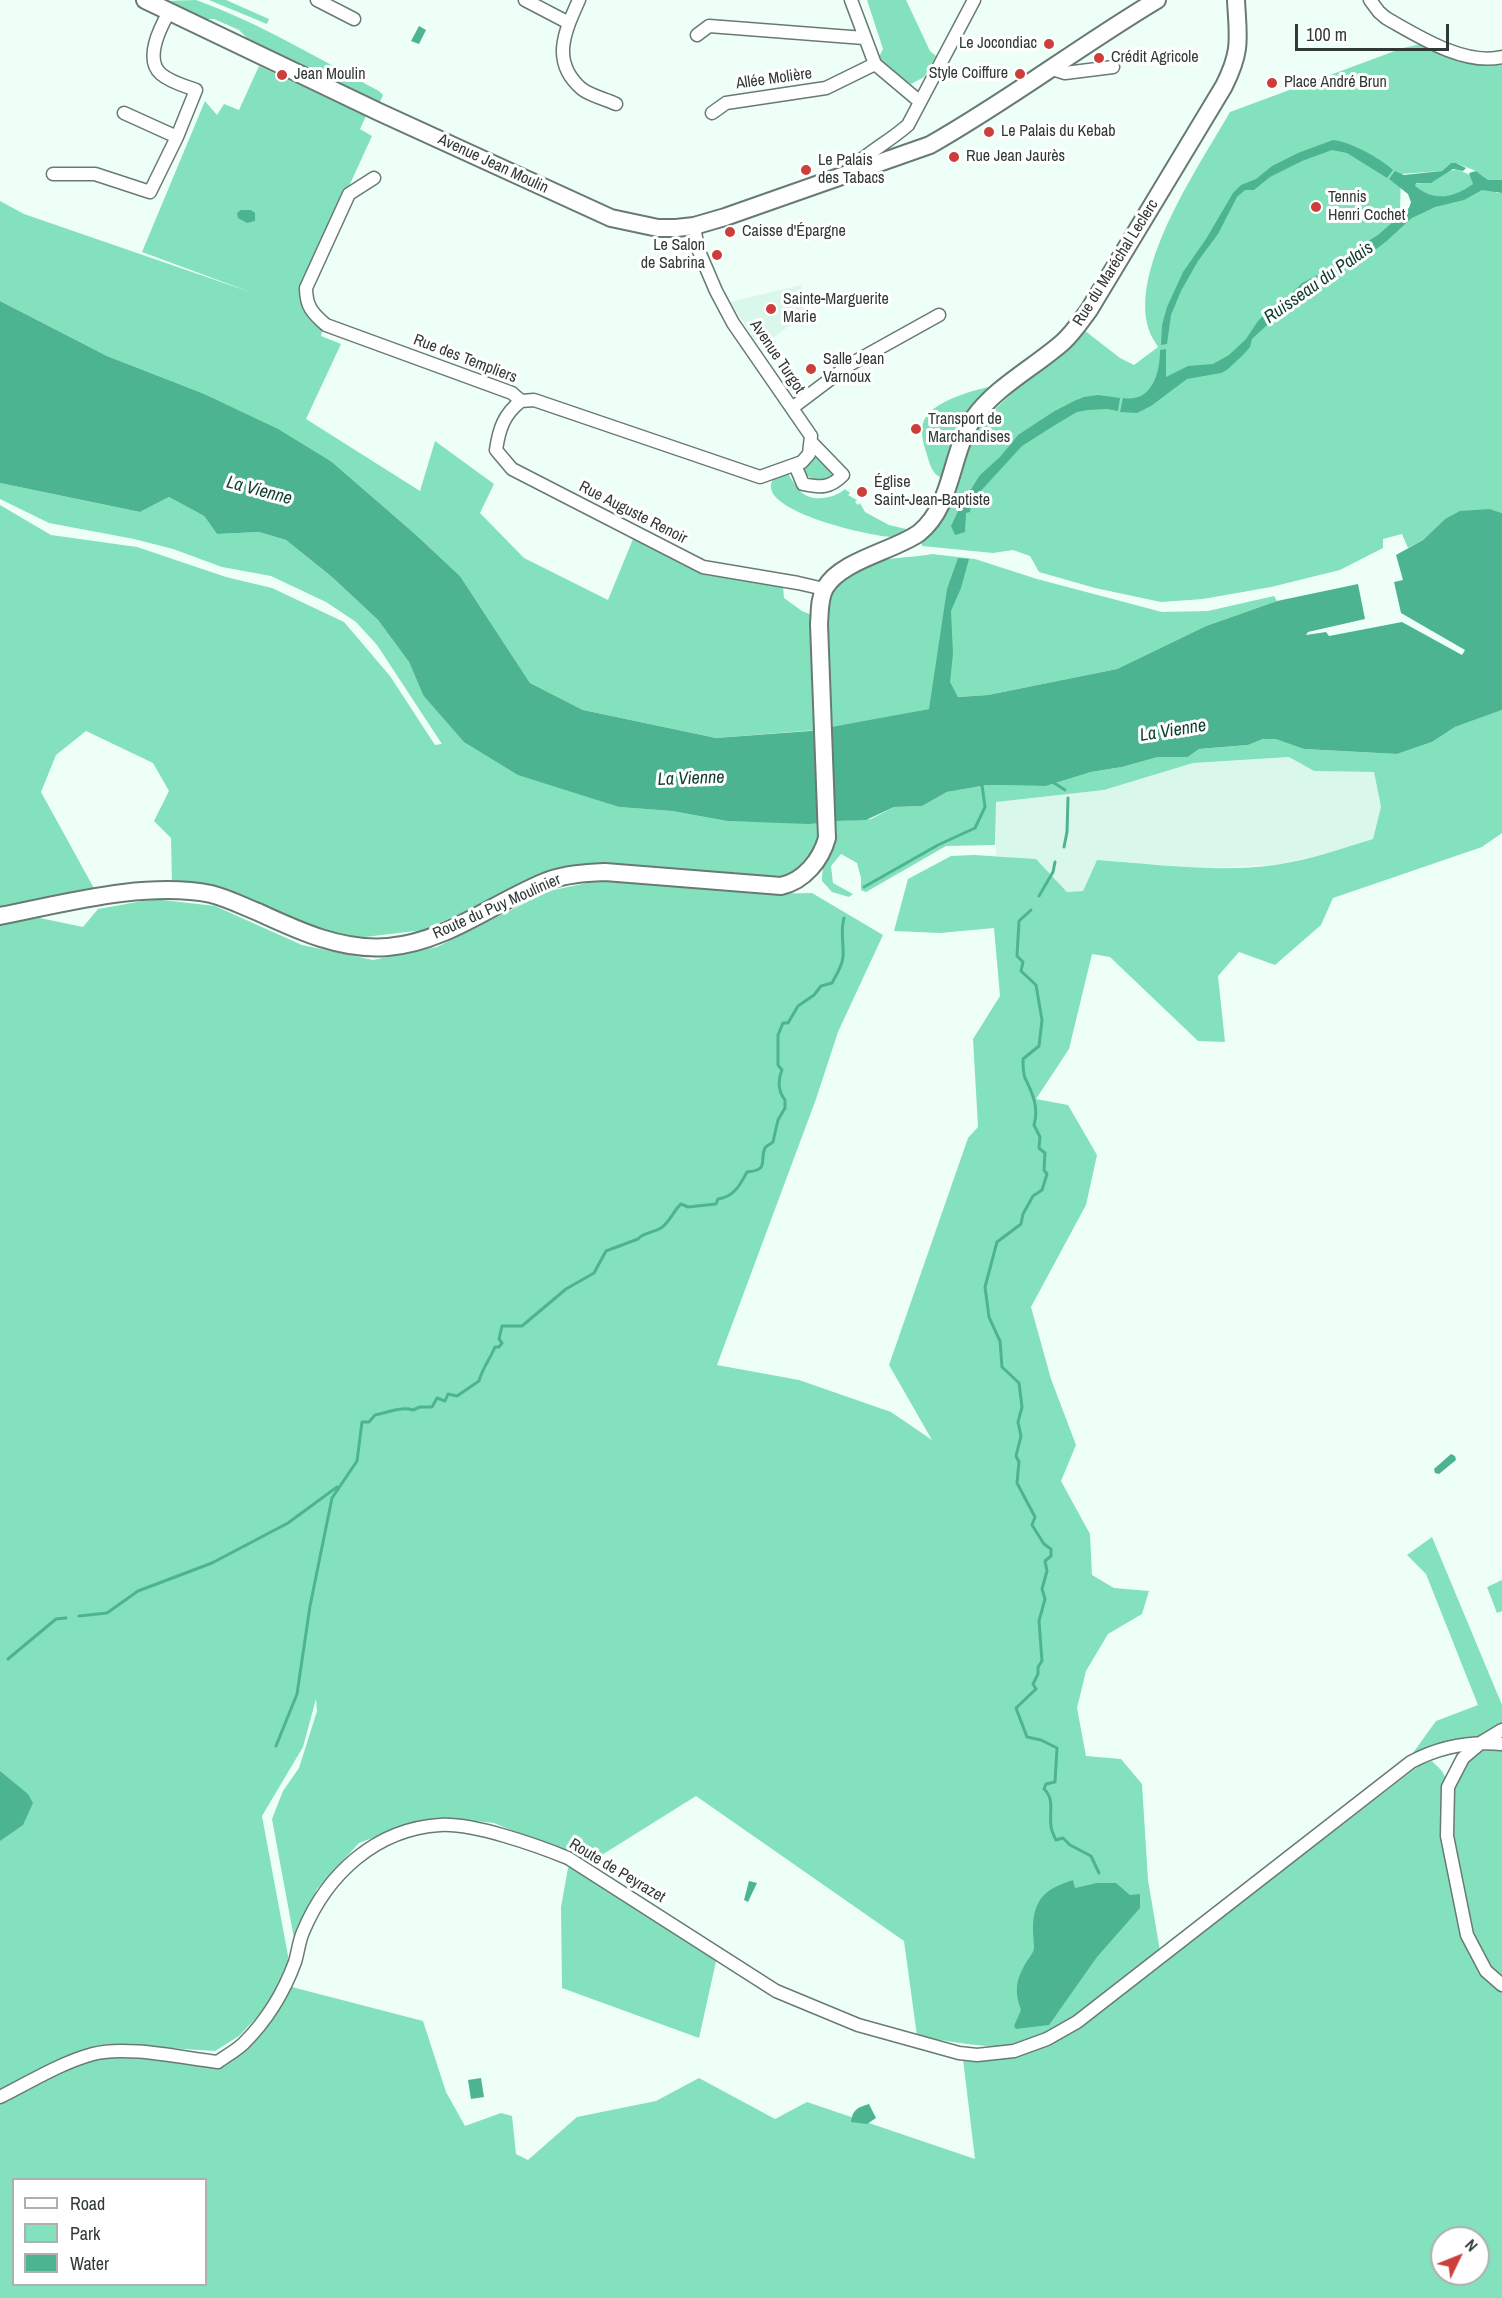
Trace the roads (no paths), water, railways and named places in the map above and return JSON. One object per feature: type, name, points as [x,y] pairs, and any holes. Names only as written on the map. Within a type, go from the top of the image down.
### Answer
[{"type":"main road","name":"Avenue Jean Moulin","points":[[145,0],[610,218],[658,228],[694,226],[856,172]]},
{"type":"main road","name":"Rue du Maréchal Leclerc","points":[[825,589],[836,576],[862,560],[917,534],[931,522],[940,507],[965,436],[974,419],[986,404],[1064,342],[1089,310],[1235,64],[1239,48],[1236,0]]},
{"type":"main road","points":[[856,172],[930,145],[1155,1]]},
{"type":"main road","name":"Route du Puy Moulinier","points":[[0,916],[128,893],[165,889],[189,890],[222,898],[315,937],[360,946],[388,947],[436,936],[548,881],[578,873],[605,872],[781,886],[790,884],[806,874],[824,849],[826,827],[819,624],[825,589]]},
{"type":"street","points":[[316,0],[354,19]]},
{"type":"street","points":[[525,0],[569,23]]},
{"type":"street","points":[[579,0],[562,47],[564,64],[572,78],[583,90],[616,104]]},
{"type":"street","points":[[851,0],[875,64],[919,100]]},
{"type":"street","points":[[856,172],[855,165],[869,152],[908,125],[919,100],[974,0]]},
{"type":"street","points":[[1370,0],[1386,18],[1432,44],[1478,58],[1502,57]]},
{"type":"street","points":[[53,174],[95,174],[150,192],[177,137],[196,90],[163,76],[156,69],[153,59],[159,33],[169,12]]},
{"type":"street","points":[[697,35],[709,26],[864,38]]},
{"type":"street","name":"Allée Molière","points":[[712,113],[726,103],[826,88],[875,64]]},
{"type":"street","points":[[1049,68],[1065,73],[1113,67]]},
{"type":"street","points":[[124,113],[177,137]]},
{"type":"street","name":"Rue des Templiers","points":[[374,178],[350,194],[306,288],[306,301],[311,312],[326,325],[512,393],[522,401],[534,400],[760,477],[795,465]]},
{"type":"street","name":"Avenue Turgot","points":[[694,226],[698,249],[733,323],[811,436],[812,442],[843,475],[834,484],[822,488],[804,484],[795,465]]},
{"type":"street","points":[[792,408],[849,365],[939,315]]},
{"type":"street","name":"Rue Auguste Renoir","points":[[522,401],[506,414],[498,432],[496,450],[512,470],[703,567],[825,589]]},
{"type":"street","points":[[795,465],[802,462],[809,454],[812,442]]},
{"type":"street","points":[[1502,1730],[1482,1742],[1463,1758],[1448,1786],[1447,1836],[1467,1935],[1486,1971],[1502,1985]]},
{"type":"street","points":[[1482,1742],[1502,1744]]},
{"type":"street","name":"Route de Peyrazet","points":[[0,2097],[56,2068],[94,2054],[132,2051],[218,2062],[243,2044],[274,2005],[287,1981],[303,1932],[326,1888],[345,1866],[376,1844],[405,1832],[441,1825],[471,1829],[534,1844],[568,1857],[777,1991],[858,2025],[959,2053],[977,2055],[1014,2051],[1047,2039],[1067,2028],[1411,1762],[1431,1751],[1482,1742]]},
{"type":"water","points":[[419,26],[426,30],[419,44],[411,41]]},
{"type":"water","points":[[1333,140],[1365,151],[1393,170],[1387,178],[1347,153],[1332,150],[1302,161],[1270,177],[1254,190],[1245,190],[1237,197],[1218,234],[1198,261],[1181,291],[1171,315],[1167,344],[1161,345],[1162,325],[1167,307],[1183,272],[1233,193],[1241,185],[1256,179],[1272,166]]},
{"type":"water","name":"Ruisseau du Palais","points":[[1451,163],[1466,168],[1463,171],[1453,169],[1431,183],[1416,183],[1415,186],[1437,196],[1451,195],[1473,184],[1469,173],[1476,171],[1488,180],[1502,180],[1502,193],[1482,190],[1464,200],[1435,207],[1412,218],[1371,253],[1352,261],[1330,281],[1322,284],[1279,314],[1252,339],[1250,347],[1227,370],[1187,379],[1151,406],[1137,413],[1120,412],[1123,398],[1141,396],[1152,384],[1156,377],[1160,350],[1166,349],[1166,377],[1188,366],[1213,364],[1229,355],[1246,339],[1258,321],[1274,305],[1290,295],[1302,283],[1324,272],[1378,235],[1409,208],[1411,202],[1408,194],[1389,179],[1395,171],[1404,175],[1442,171]]},
{"type":"water","points":[[241,210],[251,210],[255,213],[255,221],[247,223],[238,218],[237,213]]},
{"type":"water","name":"La Vienne","points":[[0,301],[107,356],[202,393],[278,429],[332,462],[460,576],[530,683],[583,710],[716,738],[810,731],[929,709],[947,589],[958,558],[969,559],[961,588],[951,611],[953,654],[950,682],[958,697],[988,695],[1117,669],[1206,626],[1277,601],[1358,584],[1365,619],[1308,632],[1306,635],[1326,632],[1329,636],[1402,622],[1462,655],[1465,650],[1401,613],[1394,582],[1403,580],[1396,555],[1423,540],[1445,519],[1460,511],[1490,509],[1502,513],[1502,710],[1455,727],[1432,742],[1397,754],[1304,749],[1276,739],[1263,739],[1248,745],[1199,749],[1188,757],[1158,757],[1122,767],[1091,772],[1046,786],[987,785],[947,792],[922,806],[894,807],[866,820],[809,824],[727,821],[672,811],[619,807],[518,775],[464,742],[423,695],[409,662],[378,620],[332,577],[286,540],[259,532],[217,534],[204,516],[169,497],[140,512],[0,483]]},
{"type":"water","points":[[1098,395],[1120,398],[1118,411],[1107,409],[1077,412],[1022,446],[978,494],[976,502],[971,503],[970,512],[966,513],[965,532],[955,535],[951,526],[961,505],[980,475],[1000,457],[1018,435],[1074,401]]},
{"type":"water","points":[[1451,1454],[1456,1460],[1439,1474],[1435,1473],[1434,1469]]},
{"type":"water","points":[[0,1771],[28,1794],[33,1803],[23,1825],[0,1841]]},
{"type":"water","points":[[1073,1880],[1075,1888],[1097,1883],[1116,1883],[1130,1895],[1140,1894],[1140,1908],[1097,1957],[1049,2025],[1016,2029],[1014,2026],[1021,2010],[1017,1985],[1020,1973],[1034,1949],[1035,1910],[1042,1897],[1048,1892]]},
{"type":"water","points":[[749,1881],[757,1883],[748,1902],[744,1900]]},
{"type":"water","points":[[481,2078],[484,2097],[471,2099],[468,2080]]},
{"type":"water","points":[[869,2104],[876,2118],[867,2124],[851,2122],[856,2110]]},
{"type":"waterway","points":[[1051,781],[1065,790]]},
{"type":"waterway","points":[[864,887],[938,845],[975,828],[985,807],[982,785]]},
{"type":"waterway","points":[[1064,847],[1068,798]]},
{"type":"waterway","points":[[1039,896],[1053,872],[1055,862]]},
{"type":"waterway","points":[[1031,910],[1019,921],[1017,956],[1023,962],[1021,971],[1036,985],[1042,1020],[1039,1046],[1023,1059],[1023,1069],[1034,1101],[1036,1113],[1034,1125],[1040,1137],[1039,1148],[1045,1153],[1044,1170],[1047,1174],[1042,1190],[1033,1196],[1023,1214],[1021,1224],[997,1242],[985,1287],[989,1317],[1000,1341],[1002,1367],[1019,1383],[1022,1407],[1018,1422],[1021,1436],[1016,1456],[1019,1462],[1017,1483],[1035,1517],[1032,1525],[1044,1544],[1051,1549],[1051,1556],[1045,1561],[1047,1571],[1042,1589],[1045,1599],[1039,1621],[1042,1661],[1033,1684],[1036,1689],[1016,1708],[1027,1737],[1041,1740],[1057,1748],[1055,1782],[1046,1784],[1044,1789],[1051,1802],[1051,1828],[1056,1840],[1063,1838],[1070,1845],[1091,1856],[1099,1873]]},
{"type":"waterway","points":[[276,1746],[297,1694],[310,1606],[332,1498],[357,1461],[362,1422],[369,1422],[375,1415],[394,1410],[432,1407],[437,1398],[445,1401],[448,1394],[457,1396],[479,1381],[495,1347],[499,1347],[502,1343],[499,1339],[502,1326],[522,1326],[566,1289],[594,1273],[606,1251],[661,1228],[681,1204],[688,1207],[716,1204],[718,1199],[736,1190],[747,1172],[761,1167],[765,1148],[773,1142],[778,1120],[785,1108],[785,1100],[779,1085],[782,1070],[778,1065],[778,1035],[783,1023],[788,1023],[798,1006],[814,995],[821,986],[832,983],[842,961],[844,918]]},
{"type":"waterway","points":[[79,1616],[107,1613],[138,1591],[212,1563],[288,1523],[337,1487]]},
{"type":"waterway","points":[[8,1659],[56,1619],[66,1618]]},
{"type":"place","name":"Le Jocondiac","points":[[1049,44]]},
{"type":"place","name":"Crédit Agricole","points":[[1099,58]]},
{"type":"place","name":"Style Coiffure","points":[[1020,74]]},
{"type":"place","name":"Jean Moulin","points":[[282,75]]},
{"type":"place","name":"Place André Brun","points":[[1272,83]]},
{"type":"place","name":"Le Palais du Kebab","points":[[989,132]]},
{"type":"place","name":"Rue Jean Jaurès","points":[[954,157]]},
{"type":"place","name":"Le Palais des Tabacs","points":[[806,170]]},
{"type":"place","name":"Tennis Henri Cochet","points":[[1316,207]]},
{"type":"place","name":"Caisse d'Épargne","points":[[730,232]]},
{"type":"place","name":"Le Salon de Sabrina","points":[[717,255]]},
{"type":"place","name":"Sainte-Marguerite Marie","points":[[771,309]]},
{"type":"place","name":"Salle Jean Varnoux","points":[[811,369]]},
{"type":"place","name":"Transport de Marchandises","points":[[916,429]]},
{"type":"place","name":"Église Saint-Jean-Baptiste","points":[[862,492]]}]
